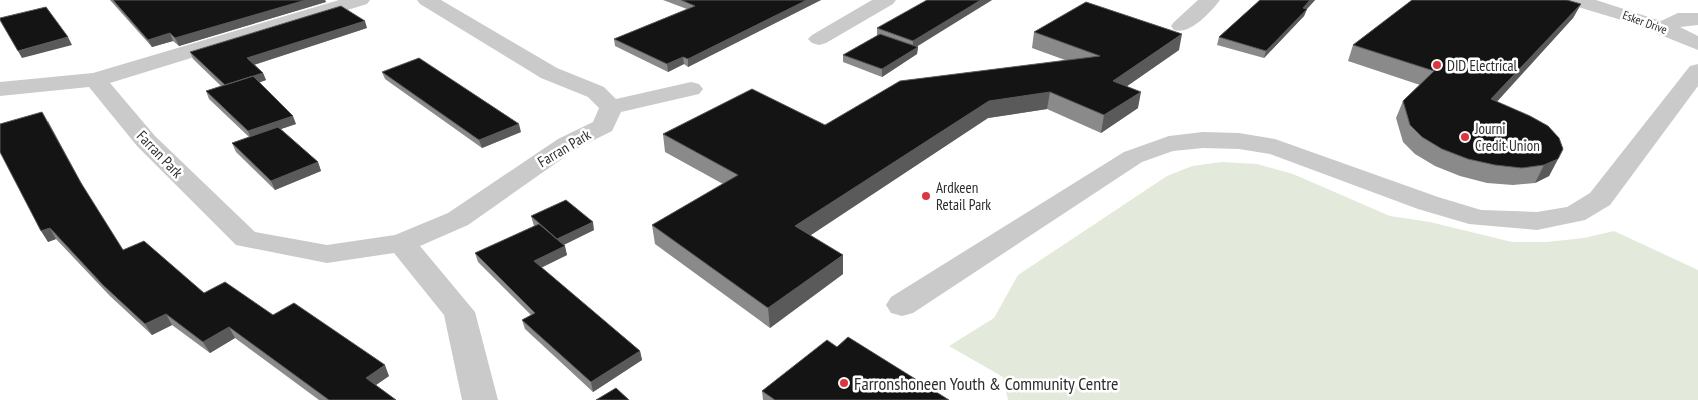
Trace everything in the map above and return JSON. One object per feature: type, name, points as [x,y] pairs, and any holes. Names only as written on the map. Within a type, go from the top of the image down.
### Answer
[{"type":"street","points":[[0,89],[95,80],[360,0]]},
{"type":"street","points":[[427,0],[549,74],[596,92],[611,107],[691,89]]},
{"type":"street","points":[[819,39],[886,0]]},
{"type":"street","points":[[1181,26],[1210,0]]},
{"type":"street","name":"Esker Drive","points":[[1575,0],[1615,11],[1687,38]]},
{"type":"street","points":[[1687,38],[1698,19]]},
{"type":"street","points":[[902,305],[1133,157],[1169,144],[1203,140],[1239,141],[1275,147],[1428,203],[1479,218],[1537,221],[1575,214],[1600,199],[1698,71]]},
{"type":"street","name":"Farran Park","points":[[95,80],[146,141],[246,239],[327,254],[401,243],[458,219],[567,144],[603,126],[611,107]]},
{"type":"street","points":[[401,243],[459,312],[480,400]]},
{"type":"green space","points":[[1222,162],[1257,164],[1293,174],[1390,216],[1430,222],[1512,242],[1546,242],[1584,238],[1614,231],[1698,270],[1698,400],[1008,400],[1003,377],[949,346],[994,318],[1018,275],[1167,176],[1192,166]]},
{"type":"building","points":[[113,0],[306,0],[175,38],[170,33],[148,40]]},
{"type":"building","points":[[681,0],[807,0],[688,59],[683,57],[667,64],[614,39],[695,6]]},
{"type":"building","points":[[927,0],[981,0],[913,41],[877,28]]},
{"type":"building","points":[[1260,0],[1310,0],[1303,8],[1307,9],[1266,51],[1219,37]]},
{"type":"building","points":[[1412,0],[1567,0],[1581,4],[1491,99],[1548,126],[1559,138],[1563,149],[1558,159],[1544,165],[1522,168],[1468,159],[1442,149],[1422,137],[1410,125],[1403,101],[1434,71],[1353,45]]},
{"type":"building","points":[[1086,2],[1182,34],[1113,81],[1141,92],[1104,115],[1050,92],[989,101],[795,226],[843,255],[768,308],[652,225],[738,175],[663,134],[752,89],[825,125],[900,81],[1100,56],[1034,32]]},
{"type":"building","points":[[341,6],[365,21],[247,58],[263,73],[225,85],[190,52]]},
{"type":"building","points":[[46,7],[68,37],[18,51],[0,18]]},
{"type":"building","points":[[880,34],[918,47],[882,69],[843,55]]},
{"type":"building","points":[[419,58],[519,124],[479,140],[382,72]]},
{"type":"building","points":[[253,76],[293,116],[248,131],[206,91]]},
{"type":"building","points":[[42,112],[81,183],[123,250],[144,241],[204,293],[225,282],[273,315],[294,303],[385,365],[366,378],[396,400],[329,400],[229,327],[203,342],[166,314],[145,324],[103,285],[50,228],[41,231],[0,152],[0,124]]},
{"type":"building","points":[[278,127],[318,162],[271,181],[232,143]]},
{"type":"building","points":[[566,200],[593,222],[557,239],[531,216]]},
{"type":"building","points":[[539,224],[565,246],[534,261],[640,351],[591,382],[522,320],[535,313],[475,253]]},
{"type":"building","points":[[848,337],[949,400],[775,400],[762,391],[827,340],[837,347]]},
{"type":"building","points":[[616,388],[629,400],[596,400]]},
{"type":"place","name":"DID Electrical","points":[[1437,65]]},
{"type":"place","name":"Journi Credit Union","points":[[1465,137]]},
{"type":"place","name":"Ardkeen Retail Park","points":[[926,196]]},
{"type":"place","name":"Farronshoneen Youth & Community Centre","points":[[844,383]]}]
